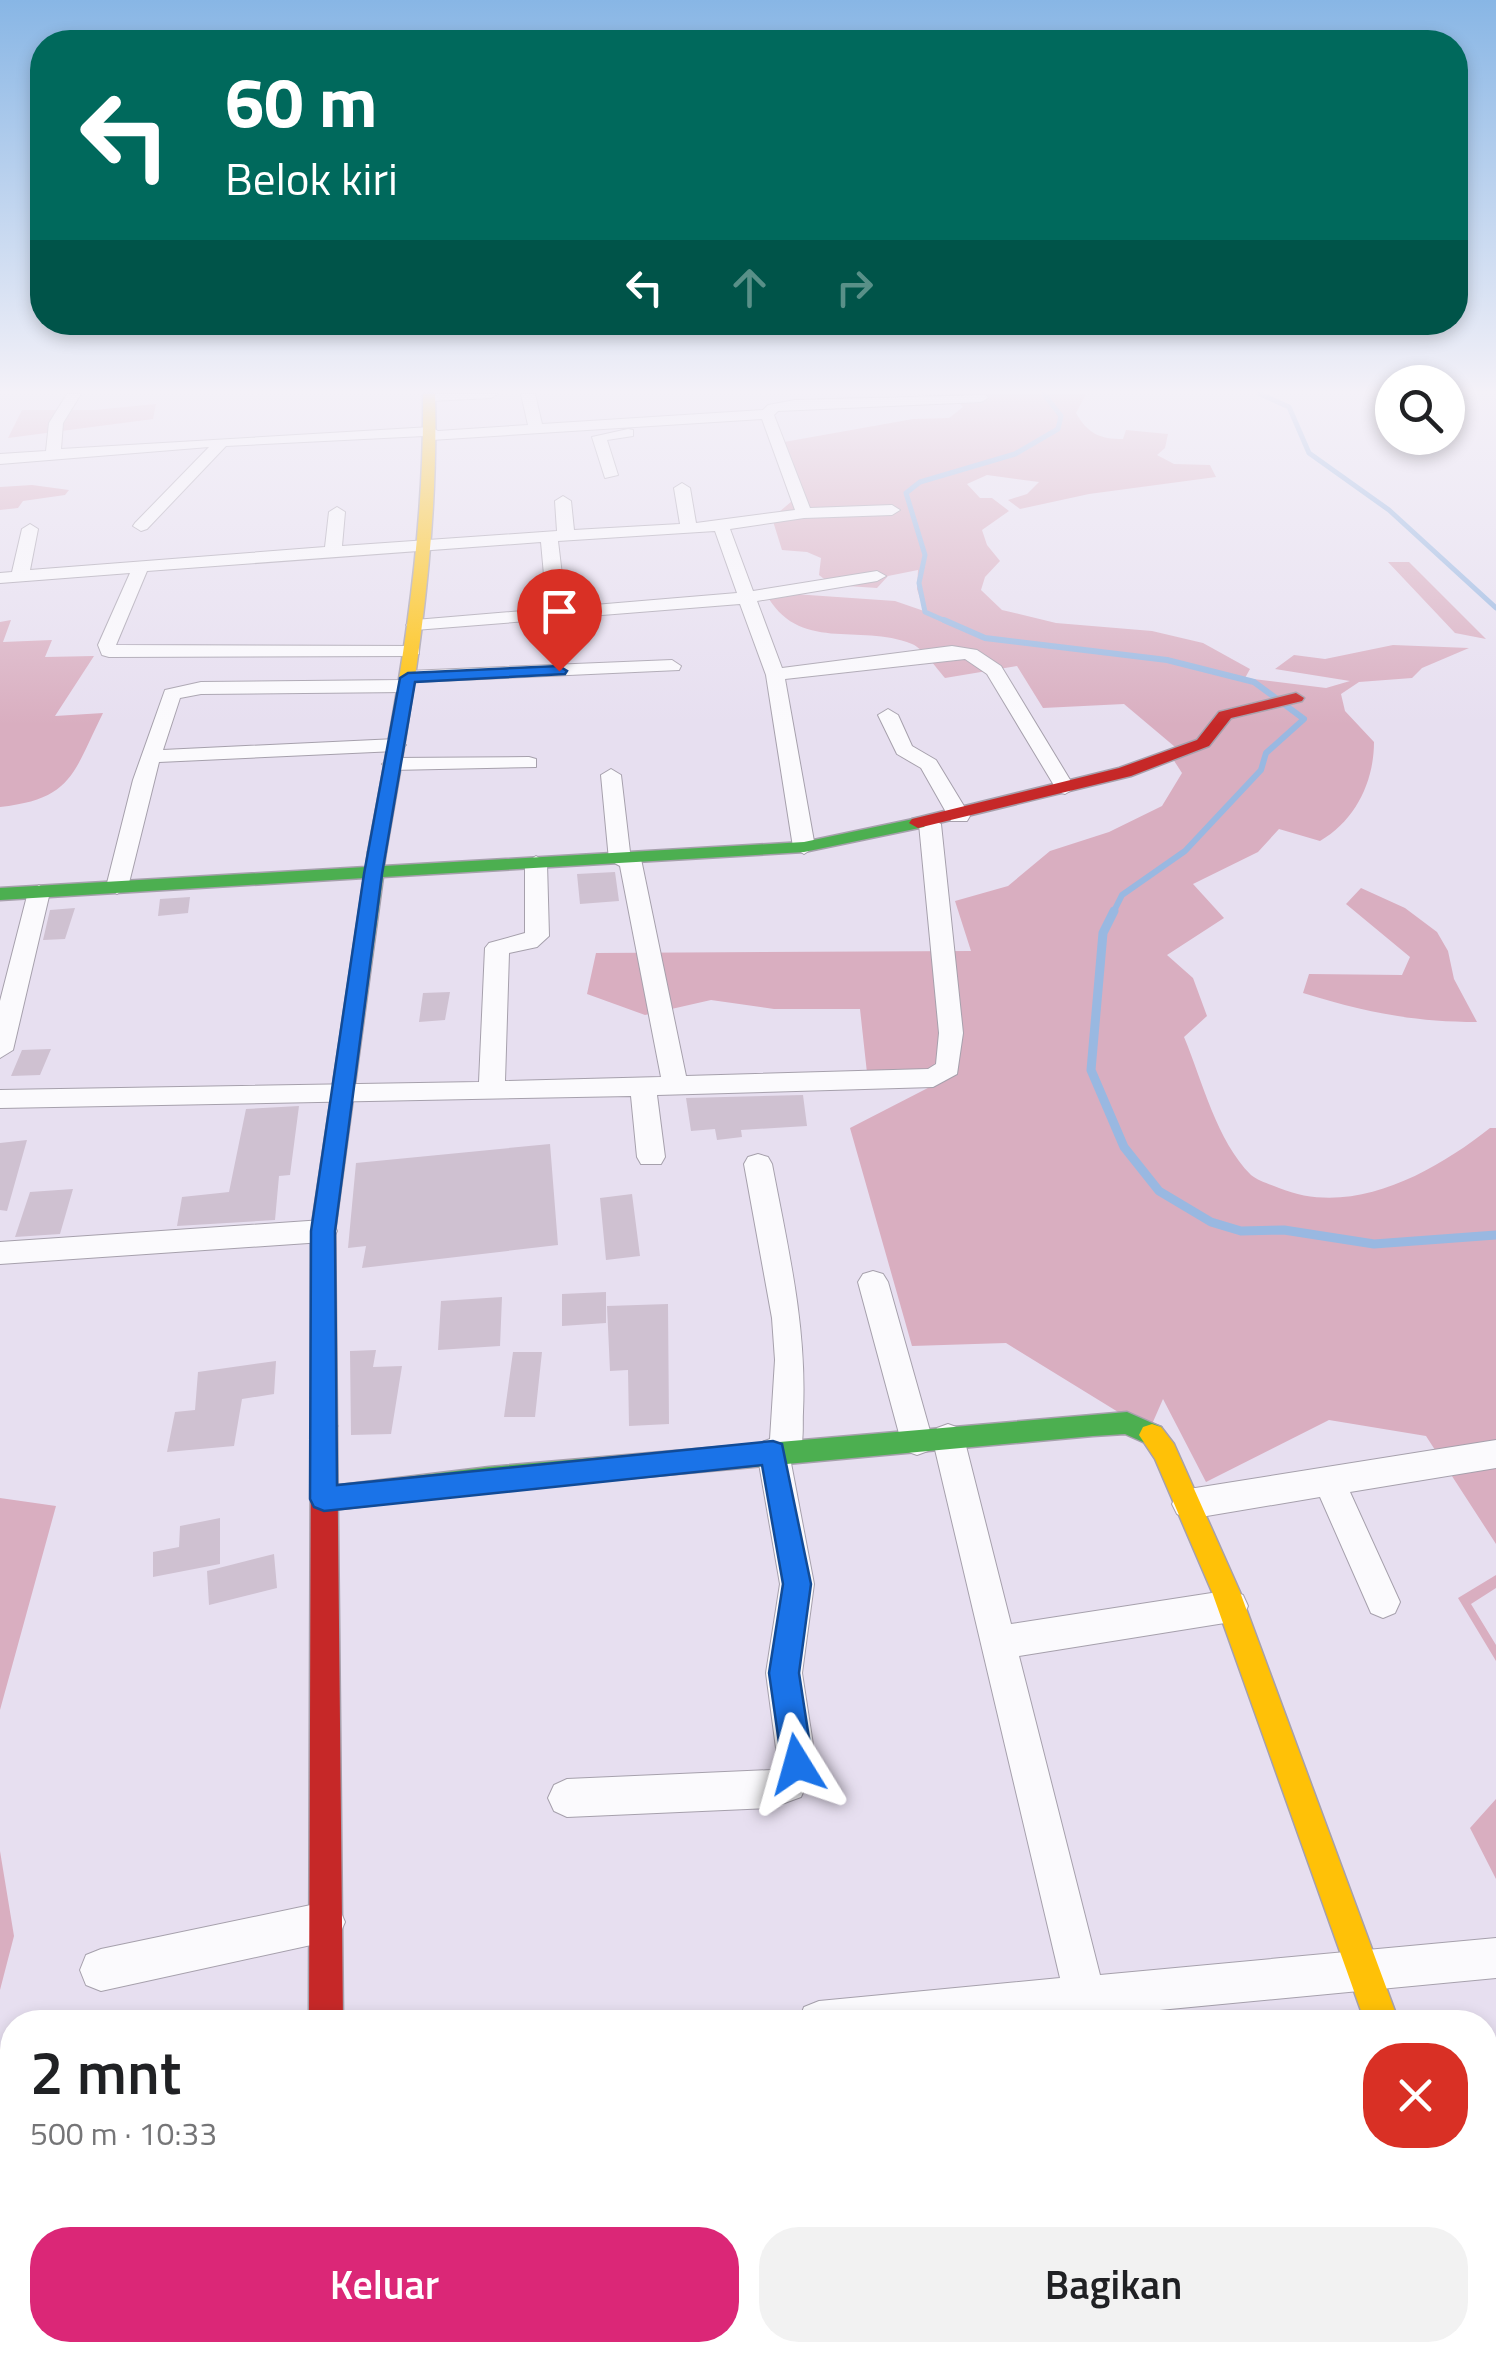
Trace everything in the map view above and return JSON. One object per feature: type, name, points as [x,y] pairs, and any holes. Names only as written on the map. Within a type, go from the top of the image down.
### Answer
[{"type":"street","points":[[141,526],[162,504]]},
{"type":"street","points":[[326,2010],[323,1231],[373,874],[408,682],[427,504]]},
{"type":"street","points":[[553,575],[563,504]]},
{"type":"street","points":[[685,504],[689,528]]},
{"type":"street","points":[[801,504],[804,512]]},
{"type":"street","points":[[0,578],[424,544],[721,526],[756,529],[804,512],[892,510]]},
{"type":"street","points":[[333,553],[337,512]]},
{"type":"street","points":[[721,526],[776,675],[804,847]]},
{"type":"street","points":[[20,576],[30,529]]},
{"type":"street","points":[[141,566],[107,645],[109,651],[412,650]]},
{"type":"street","points":[[414,625],[746,598],[877,576]]},
{"type":"street","points":[[776,675],[952,652],[970,654],[994,670],[1064,788]]},
{"type":"street","points":[[117,887],[167,702],[172,694],[184,689],[408,682],[672,666]]},
{"type":"street","points":[[0,894],[804,847],[930,824],[1064,788],[1203,743],[1225,714],[1296,698]]},
{"type":"street","points":[[888,715],[904,750],[928,764],[959,816]]},
{"type":"street","points":[[154,756],[394,755],[529,763]]},
{"type":"street","points":[[611,775],[625,859],[675,1084]]},
{"type":"street","points":[[0,1099],[340,1095],[933,1078],[948,1068],[951,1033],[930,824]]},
{"type":"street","points":[[492,1089],[497,948],[528,942],[537,936],[536,864]]},
{"type":"street","points":[[0,1050],[39,892]]},
{"type":"street","points":[[644,1085],[651,1156]]},
{"type":"street","points":[[567,1798],[771,1790],[788,1784],[797,1764],[784,1673],[797,1584],[779,1452],[790,1360],[788,1318],[758,1164]]},
{"type":"street","points":[[0,1254],[323,1231]]},
{"type":"street","points":[[873,1282],[932,1440],[998,1643],[1085,1998]]},
{"type":"street","points":[[324,1499],[779,1452],[1127,1423],[1149,1431],[1165,1452],[1231,1606],[1378,2010]]},
{"type":"street","points":[[1188,1504],[1496,1454]]},
{"type":"street","points":[[1329,1481],[1383,1602]]},
{"type":"street","points":[[998,1643],[1231,1606]]},
{"type":"street","points":[[101,1970],[325,1922]]},
{"type":"street","points":[[952,2010],[1496,1958]]},
{"type":"shaded area","points":[[0,504],[21,504],[18,508],[0,510]]},
{"type":"shaded area","points":[[788,504],[1000,504],[1009,511],[982,530],[987,545],[1000,561],[985,577],[981,590],[1002,610],[1056,623],[1152,631],[1203,643],[1250,669],[1245,678],[1326,688],[1350,681],[1275,669],[1294,655],[1325,659],[1393,645],[1469,648],[1422,668],[1412,678],[1359,682],[1341,694],[1345,711],[1374,742],[1371,771],[1353,811],[1320,841],[1279,829],[1258,852],[1193,884],[1224,918],[1167,955],[1193,978],[1207,1016],[1184,1037],[1212,1110],[1228,1145],[1257,1179],[1307,1196],[1363,1194],[1417,1175],[1490,1128],[1496,1128],[1496,1544],[1426,1436],[1329,1420],[1206,1482],[1163,1399],[1149,1431],[1006,1343],[912,1346],[850,1128],[957,1073],[868,1082],[860,1009],[774,1009],[711,1000],[645,1015],[587,994],[596,953],[971,951],[955,901],[1008,886],[1050,851],[1109,832],[1162,806],[1182,773],[1169,753],[1181,752],[1124,704],[1043,708],[1017,666],[945,678],[912,644],[794,624],[765,592],[895,601],[924,611],[917,589],[918,570],[888,576],[877,588],[832,585],[819,575],[821,558],[807,552],[782,550],[772,518]]},
{"type":"shaded area","points":[[1014,504],[1042,504],[1020,509]]},
{"type":"shaded area","points":[[1388,562],[1409,562],[1486,639],[1455,633]]},
{"type":"shaded area","points":[[11,620],[3,642],[52,640],[45,657],[94,656],[55,716],[103,713],[68,780],[43,797],[0,807],[0,622]]},
{"type":"shaded area","points":[[1361,888],[1405,908],[1437,932],[1448,951],[1454,979],[1477,1022],[1389,1015],[1303,993],[1309,974],[1402,975],[1410,957],[1346,904]]},
{"type":"shaded area","points":[[0,1498],[56,1506],[0,1710]]},
{"type":"shaded area","points":[[1496,1575],[1496,1588],[1471,1604],[1496,1645],[1496,1661],[1458,1598]]},
{"type":"shaded area","points":[[1496,1799],[1496,1879],[1470,1828]]},
{"type":"shaded area","points":[[0,1851],[14,1936],[0,1990]]},
{"type":"building","points":[[615,872],[619,901],[580,904],[577,874]]},
{"type":"building","points":[[190,897],[188,913],[158,916],[160,899]]},
{"type":"building","points":[[75,908],[65,939],[43,940],[50,910]]},
{"type":"building","points":[[450,992],[445,1020],[419,1022],[423,993]]},
{"type":"building","points":[[51,1049],[40,1075],[11,1076],[22,1050]]},
{"type":"building","points":[[803,1095],[807,1126],[741,1130],[742,1137],[717,1140],[715,1129],[691,1131],[686,1098]]},
{"type":"building","points":[[299,1106],[290,1175],[279,1176],[275,1220],[177,1226],[182,1197],[229,1192],[246,1109]]},
{"type":"building","points":[[27,1140],[7,1211],[0,1210],[0,1143]]},
{"type":"building","points":[[550,1144],[558,1245],[362,1268],[366,1246],[348,1248],[356,1163]]},
{"type":"building","points":[[73,1189],[60,1234],[15,1237],[30,1192]]},
{"type":"building","points":[[632,1194],[640,1256],[606,1260],[600,1198]]},
{"type":"building","points":[[606,1292],[606,1323],[562,1326],[562,1294]]},
{"type":"building","points":[[502,1297],[500,1346],[438,1350],[441,1301]]},
{"type":"building","points":[[668,1304],[669,1424],[629,1426],[628,1370],[610,1371],[607,1306]]},
{"type":"building","points":[[376,1350],[373,1367],[402,1366],[391,1434],[351,1435],[350,1351]]},
{"type":"building","points":[[513,1352],[542,1352],[535,1417],[504,1417]]},
{"type":"building","points":[[276,1361],[274,1394],[242,1399],[234,1446],[167,1452],[175,1412],[195,1410],[198,1372]]},
{"type":"building","points":[[220,1518],[220,1564],[153,1577],[153,1552],[179,1547],[180,1526]]},
{"type":"building","points":[[274,1554],[277,1588],[209,1605],[207,1571]]},
{"type":"waterway","points":[[909,504],[925,555],[919,583],[925,612],[950,623]]},
{"type":"waterway","points":[[1381,504],[1496,608]]},
{"type":"waterway","points":[[944,620],[985,638],[1167,660],[1254,682],[1304,719],[1266,753],[1261,770],[1185,851],[1122,895],[1103,933],[1091,1070],[1124,1147],[1159,1191],[1211,1222],[1241,1231],[1284,1230],[1374,1244],[1496,1235]]},
{"type":"traffic: fast","points":[[0,894],[804,847],[918,823]]},
{"type":"traffic: fast","points":[[324,1426],[323,1231],[377,852]]},
{"type":"traffic: fast","points":[[324,1499],[489,1479],[1093,1425],[1127,1423],[1152,1435]]},
{"type":"traffic: slow","points":[[377,852],[416,624],[428,504]]},
{"type":"traffic: slow","points":[[1152,1435],[1165,1452],[1226,1592],[1378,2010]]},
{"type":"traffic: jam","points":[[918,823],[1125,772],[1203,743],[1225,715],[1296,698]]},
{"type":"traffic: jam","points":[[324,1426],[326,2010]]},
{"type":"route","points":[[559,671],[408,678],[373,874],[323,1231],[324,1499],[773,1452],[797,1584],[784,1673],[797,1764]]}]
